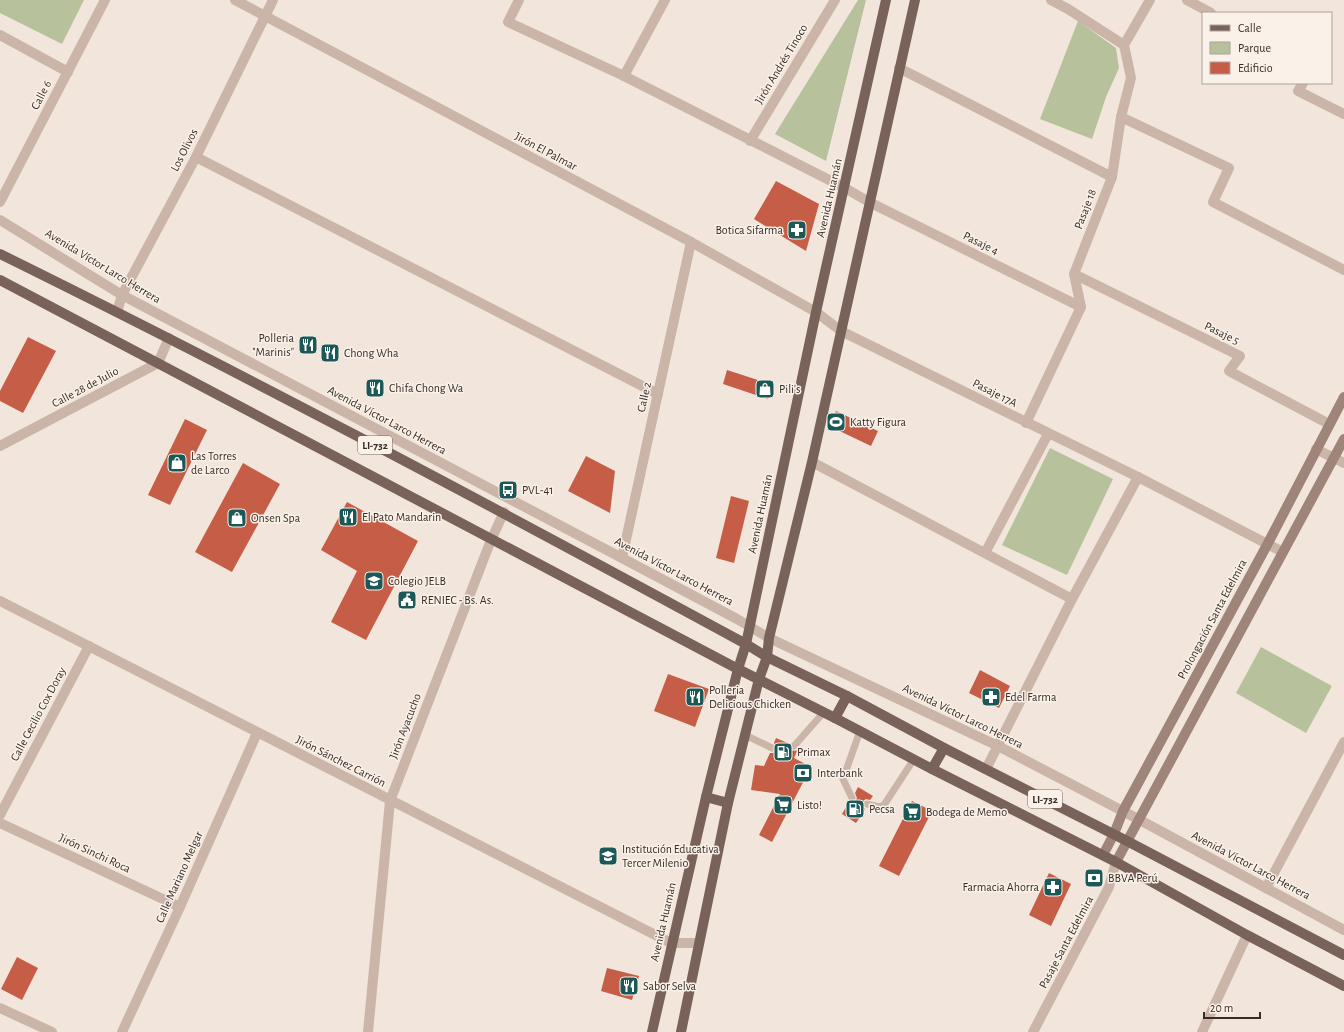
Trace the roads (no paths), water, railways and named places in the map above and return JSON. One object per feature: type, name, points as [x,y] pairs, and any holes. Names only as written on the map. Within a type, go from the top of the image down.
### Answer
[{"type":"main road","name":"Avenida Huamán","points":[[652,1032],[671,943],[706,796],[746,644],[816,312],[886,0]]},
{"type":"main road","points":[[681,1032],[728,803],[759,679],[767,656],[769,638],[812,462],[898,68],[915,0]]},
{"type":"main road","name":"LI-732","points":[[0,254],[169,338],[504,512],[767,656],[1114,834],[1344,955]]},
{"type":"main road","name":"LI-732","points":[[0,280],[738,670],[759,679],[932,769],[1103,855],[1247,935],[1344,986]]},
{"type":"main road","points":[[835,718],[847,696]]},
{"type":"main road","points":[[932,769],[944,748]]},
{"type":"main road","points":[[706,796],[728,803]]},
{"type":"street","name":"Calle 6","points":[[0,202],[105,0]]},
{"type":"street","name":"Jirón El Palmar","points":[[235,0],[691,242],[816,312],[841,331]]},
{"type":"street","name":"Los Olivos","points":[[117,312],[122,295],[196,157],[273,0]]},
{"type":"street","name":"Pasaje 4","points":[[519,0],[508,22],[624,76],[845,188],[869,202],[1081,307]]},
{"type":"street","points":[[624,76],[665,0]]},
{"type":"street","name":"Jirón Andrés Tinoco","points":[[750,141],[835,0]]},
{"type":"street","points":[[1051,0],[1068,9],[1124,45],[1150,0]]},
{"type":"street","points":[[1187,0],[1209,12]]},
{"type":"street","points":[[0,35],[68,72]]},
{"type":"street","name":"Pasaje 18","points":[[1074,274],[1112,177],[1121,117],[1131,78],[1124,45]]},
{"type":"street","points":[[898,68],[1112,177]]},
{"type":"street","points":[[1302,84],[1298,91],[1344,114]]},
{"type":"street","points":[[1121,117],[1229,168],[1214,202],[1344,270]]},
{"type":"street","points":[[196,157],[658,394]]},
{"type":"street","name":"Avenida Víctor Larco Herrera","points":[[0,220],[122,295],[622,558],[769,638],[998,746],[1123,811],[1344,930]]},
{"type":"street","name":"Calle 2","points":[[622,558],[691,242]]},
{"type":"street","points":[[1026,423],[1081,307],[1074,274]]},
{"type":"street","name":"Pasaje 5","points":[[1074,274],[1240,356],[1229,371],[1330,424]]},
{"type":"street","name":"Pasaje 17A","points":[[841,331],[1138,477],[1283,552]]},
{"type":"street","points":[[158,363],[169,338]]},
{"type":"street","name":"Calle 28 de Julio","points":[[0,446],[158,363]]},
{"type":"street","name":"Prolongación Santa Edelmira","points":[[1103,855],[1114,834],[1123,811],[1267,545],[1344,396]]},
{"type":"street","points":[[985,553],[1048,434]]},
{"type":"street","points":[[1116,862],[1344,439]]},
{"type":"street","points":[[1316,449],[1344,463]]},
{"type":"street","points":[[812,462],[1072,599]]},
{"type":"street","points":[[986,769],[1072,599],[1138,477]]},
{"type":"street","name":"Jirón Ayacucho","points":[[368,1032],[390,801],[491,540],[504,512]]},
{"type":"street","name":"Jirón Sánchez Carrión","points":[[0,600],[390,801],[671,943]]},
{"type":"street","name":"Calle Cecilio Cox Doray","points":[[0,815],[88,646]]},
{"type":"street","name":"Calle Mariano Melgar","points":[[122,1032],[180,908],[257,733]]},
{"type":"street","points":[[1266,888],[1344,742]]},
{"type":"street","name":"Jirón Sinchi Roca","points":[[0,823],[180,908]]},
{"type":"street","name":"Pasaje Santa Edelmira","points":[[1033,1032],[1109,887],[1116,862]]},
{"type":"street","points":[[1202,1032],[1247,935]]},
{"type":"street","points":[[671,943],[699,943]]},
{"type":"street","points":[[0,1008],[52,1032]]},
{"type":"lane","points":[[794,746],[824,712]]},
{"type":"lane","points":[[852,798],[843,779],[860,731]]},
{"type":"lane","points":[[745,735],[772,748]]},
{"type":"lane","points":[[868,804],[878,807],[884,805],[914,759]]},
{"type":"place","name":"Botica Sifarma","points":[[797,230]]},
{"type":"place","name":"Polleria \"Marinis\"","points":[[308,345]]},
{"type":"place","name":"Chong Wha","points":[[330,353]]},
{"type":"place","name":"Chifa Chong Wa","points":[[375,388]]},
{"type":"place","name":"Pili's","points":[[765,389]]},
{"type":"place","name":"Katty Figura","points":[[836,422]]},
{"type":"place","name":"Las Torres de Larco","points":[[177,463]]},
{"type":"place","name":"PVL-41","points":[[508,490]]},
{"type":"place","name":"El Pato Mandarin","points":[[348,517]]},
{"type":"place","name":"Onsen Spa","points":[[237,518]]},
{"type":"place","name":"Colegio JELB","points":[[374,581]]},
{"type":"place","name":"RENIEC - Bs. As.","points":[[407,600]]},
{"type":"place","name":"Polleria Delicious Chicken","points":[[695,697]]},
{"type":"place","name":"Edel Farma","points":[[991,697]]},
{"type":"place","name":"Primax","points":[[783,752]]},
{"type":"place","name":"Interbank","points":[[803,773]]},
{"type":"place","name":"Listo!","points":[[783,805]]},
{"type":"place","name":"Pecsa","points":[[855,809]]},
{"type":"place","name":"Bodega de Memo","points":[[912,812]]},
{"type":"place","name":"Institución Educativa Tercer Milenio","points":[[608,856]]},
{"type":"place","name":"BBVA Perú","points":[[1094,878]]},
{"type":"place","name":"Farmacia Ahorra","points":[[1053,887]]},
{"type":"place","name":"Sabor Selva","points":[[629,986]]}]
